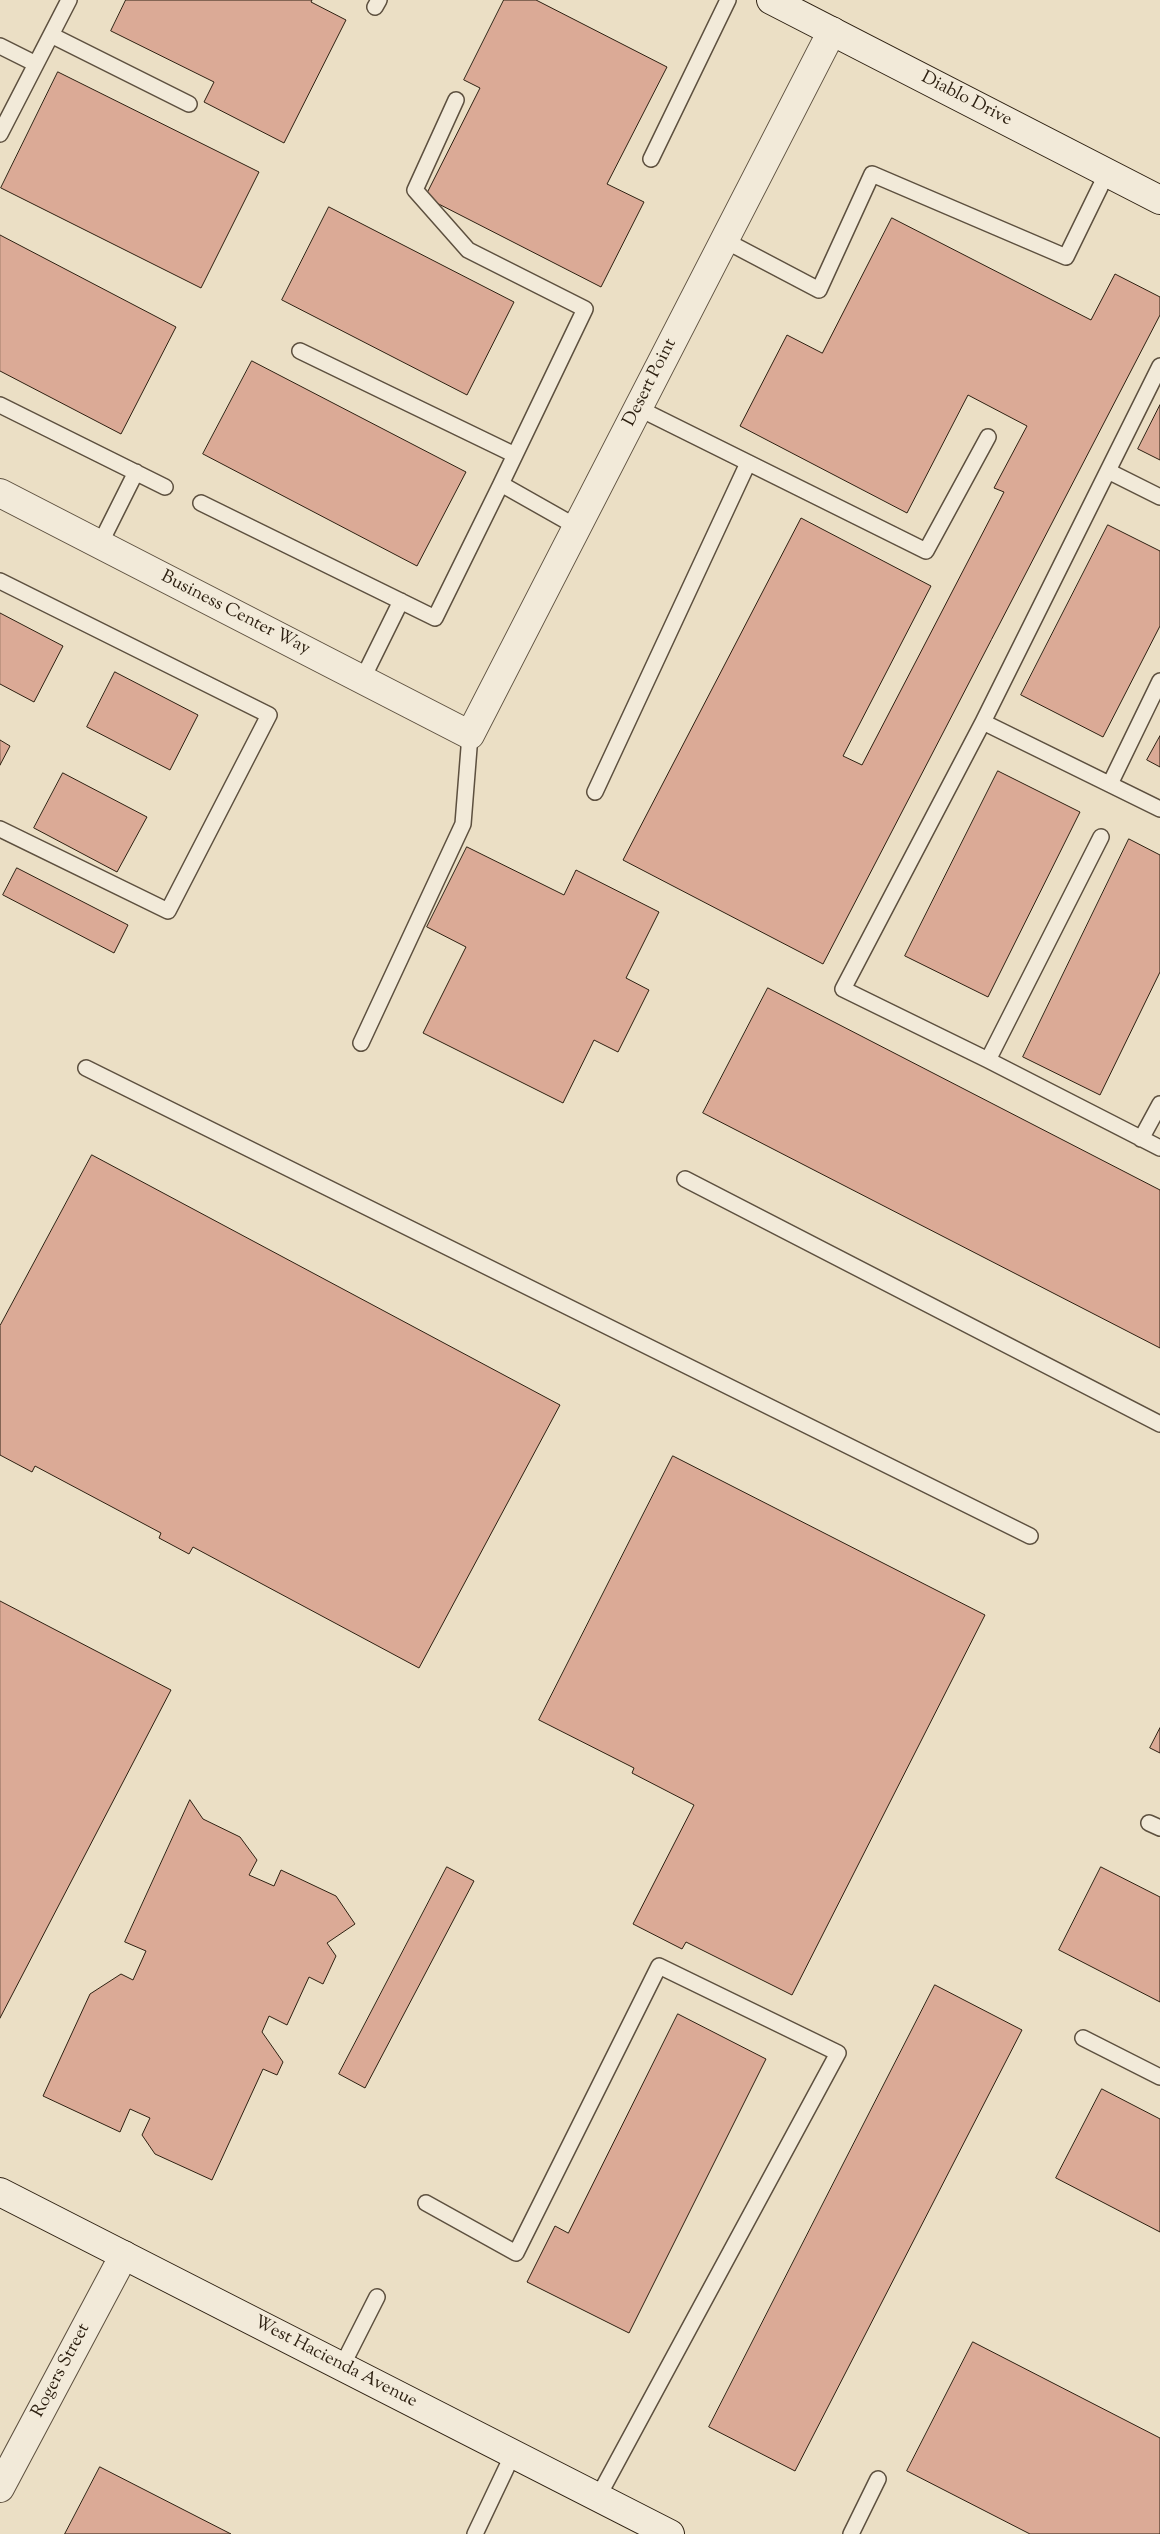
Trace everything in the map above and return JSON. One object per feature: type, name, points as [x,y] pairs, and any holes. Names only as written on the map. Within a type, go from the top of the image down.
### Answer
[{"type":"street","name":"Diablo Drive","points":[[771,0],[1160,200]]},
{"type":"street","name":"Desert Point","points":[[470,736],[832,31]]},
{"type":"street","name":"Business Center Way","points":[[0,493],[470,736]]},
{"type":"street","name":"West Hacienda Avenue","points":[[0,2192],[670,2534]]},
{"type":"street","name":"Rogers Street","points":[[0,2488],[124,2255]]},
{"type":"lane","points":[[0,134],[69,0]]},
{"type":"lane","points":[[651,158],[728,0]]},
{"type":"lane","points":[[51,35],[189,104]]},
{"type":"lane","points":[[0,46],[36,64]]},
{"type":"lane","points":[[201,503],[434,618],[585,309],[468,250],[415,190],[456,100]]},
{"type":"lane","points":[[724,240],[819,290],[872,174],[1066,258],[1107,172]]},
{"type":"lane","points":[[300,351],[515,455]]},
{"type":"lane","points":[[1160,366],[983,722],[843,989],[988,1060],[1160,1148]]},
{"type":"lane","points":[[0,405],[165,487]]},
{"type":"lane","points":[[638,408],[926,551],[988,437]]},
{"type":"lane","points":[[595,792],[748,463]]},
{"type":"lane","points":[[1108,471],[1160,497]]},
{"type":"lane","points":[[100,544],[136,472]]},
{"type":"lane","points":[[501,484],[577,527]]},
{"type":"lane","points":[[0,581],[270,715],[168,912],[0,829]]},
{"type":"lane","points":[[362,680],[401,601]]},
{"type":"lane","points":[[1110,784],[1160,681]]},
{"type":"lane","points":[[983,722],[1160,809]]},
{"type":"lane","points":[[361,1043],[463,824],[470,736]]},
{"type":"lane","points":[[988,1060],[1101,837]]},
{"type":"lane","points":[[86,1068],[1030,1536]]},
{"type":"lane","points":[[1141,1139],[1160,1104]]},
{"type":"lane","points":[[685,1179],[1160,1424]]},
{"type":"lane","points":[[426,2203],[516,2252],[658,1966],[838,2053],[598,2497]]},
{"type":"lane","points":[[1084,2038],[1160,2077]]},
{"type":"lane","points":[[342,2366],[377,2297]]},
{"type":"lane","points":[[476,2534],[513,2454]]},
{"type":"lane","points":[[851,2534],[878,2479]]},
{"type":"building","points":[[126,0],[312,0],[311,2],[346,20],[284,143],[204,102],[214,82],[111,31]]},
{"type":"building","points":[[504,0],[536,0],[667,67],[607,184],[644,202],[601,287],[425,197],[480,88],[464,80]]},
{"type":"building","points":[[58,72],[259,172],[201,288],[1,188]]},
{"type":"building","points":[[329,207],[514,302],[467,395],[282,300]]},
{"type":"building","points":[[892,218],[1091,320],[1115,274],[1160,297],[1160,315],[823,964],[623,860],[801,518],[931,586],[843,756],[862,765],[1004,492],[994,488],[1027,426],[968,395],[907,513],[740,426],[787,335],[822,353]]},
{"type":"building","points":[[0,235],[176,327],[121,434],[0,371]]},
{"type":"building","points":[[252,361],[466,472],[417,566],[203,454]]},
{"type":"building","points":[[1160,405],[1160,460],[1138,449]]},
{"type":"building","points":[[1108,525],[1160,551],[1160,626],[1103,737],[1021,695]]},
{"type":"building","points":[[0,613],[63,646],[34,702],[0,684]]},
{"type":"building","points":[[115,672],[198,715],[170,770],[87,727]]},
{"type":"building","points":[[1160,736],[1160,767],[1147,760]]},
{"type":"building","points":[[0,740],[10,746],[0,765]]},
{"type":"building","points":[[998,771],[1080,812],[988,997],[905,956]]},
{"type":"building","points":[[63,773],[147,817],[117,872],[34,828]]},
{"type":"building","points":[[1129,839],[1160,855],[1160,972],[1100,1095],[1023,1057]]},
{"type":"building","points":[[467,847],[564,895],[576,870],[659,912],[626,978],[649,990],[618,1052],[594,1040],[563,1103],[423,1033],[466,947],[427,927]]},
{"type":"building","points":[[17,868],[128,925],[114,953],[3,895]]},
{"type":"building","points":[[768,988],[1160,1190],[1160,1348],[703,1113]]},
{"type":"building","points":[[92,1155],[560,1405],[419,1668],[193,1547],[189,1554],[159,1538],[161,1533],[35,1466],[32,1472],[0,1455],[0,1326]]},
{"type":"building","points":[[673,1456],[985,1615],[792,1995],[686,1942],[682,1949],[633,1924],[694,1805],[632,1773],[634,1768],[539,1720]]},
{"type":"building","points":[[0,1601],[171,1690],[0,2018]]},
{"type":"building","points":[[1160,1728],[1160,1753],[1150,1748]]},
{"type":"building","points":[[190,1800],[203,1819],[240,1837],[257,1860],[249,1875],[274,1886],[281,1870],[336,1896],[355,1924],[327,1943],[336,1956],[323,1984],[309,1977],[287,2025],[269,2016],[262,2032],[283,2062],[277,2075],[263,2069],[212,2180],[155,2154],[142,2135],[150,2118],[130,2109],[120,2132],[43,2096],[90,1994],[121,1974],[133,1980],[146,1951],[125,1942]]},
{"type":"building","points":[[447,1867],[474,1881],[365,2088],[339,2074]]},
{"type":"building","points":[[1101,1867],[1160,1897],[1160,2002],[1059,1950]]},
{"type":"building","points":[[935,1985],[1022,2030],[795,2471],[709,2427]]},
{"type":"building","points":[[678,2014],[766,2059],[629,2333],[527,2282],[555,2226],[568,2233]]},
{"type":"building","points":[[1102,2089],[1160,2119],[1160,2232],[1056,2178]]},
{"type":"building","points":[[973,2342],[1160,2438],[1160,2534],[1030,2534],[907,2471]]},
{"type":"building","points":[[100,2467],[231,2534],[65,2534]]}]
